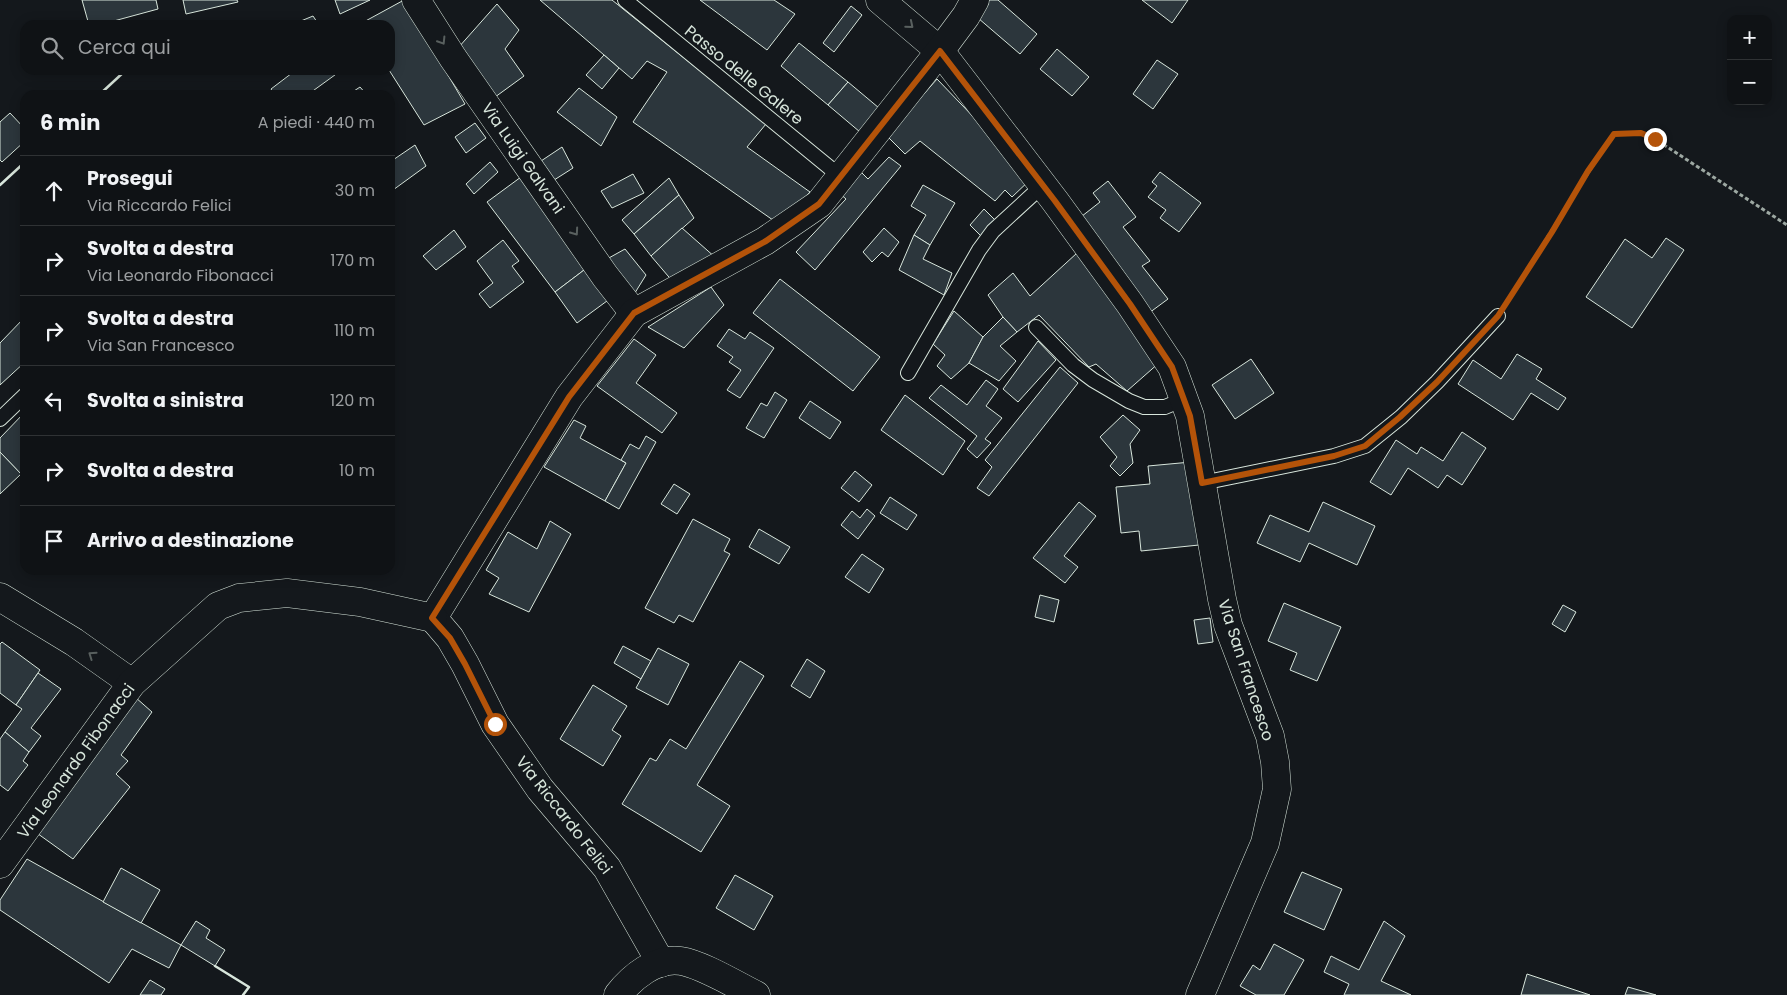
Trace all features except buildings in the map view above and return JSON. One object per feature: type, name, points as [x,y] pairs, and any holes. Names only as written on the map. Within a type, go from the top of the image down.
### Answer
[{"type":"street","name":"Via Luigi Galvani","points":[[416,0],[453,58],[605,276],[634,313]]},
{"type":"street","name":"Via San Francesco","points":[[880,0],[940,51],[1043,185],[1130,304],[1172,367],[1190,416],[1224,608],[1228,625],[1270,736],[1275,762],[1276,789],[1266,843],[1200,995]]},
{"type":"street","points":[[432,618],[569,397],[634,313],[766,241],[819,204],[940,51],[966,16],[975,0]]},
{"type":"street","name":"Via Leonardo Fibonacci","points":[[0,864],[132,683],[218,606],[239,598],[287,593],[360,602],[432,618]]},
{"type":"street","points":[[0,597],[74,642],[132,683]]},
{"type":"street","name":"Via Riccardo Felici","points":[[432,618],[450,638],[495,724],[540,789],[607,868],[661,962]]},
{"type":"street","points":[[618,995],[627,983],[646,970],[661,962],[671,960],[682,961],[696,966],[756,995]]},
{"type":"lane","name":"Passo delle Galere","points":[[625,0],[840,177]]},
{"type":"lane","points":[[908,373],[978,250],[993,231],[1043,185]]},
{"type":"lane","points":[[1202,483],[1334,456],[1365,446],[1400,417],[1437,382],[1498,316]]},
{"type":"lane","points":[[1036,327],[1073,365],[1093,380],[1129,401],[1144,408],[1165,408],[1184,399]]},
{"type":"lane","points":[[0,419],[20,400]]},
{"type":"path","points":[[1498,316],[1552,232],[1588,171],[1614,134],[1641,133],[1655,139],[1787,225]]},
{"type":"wall","points":[[104,90],[121,75]]},
{"type":"wall","points":[[0,185],[20,167]]},
{"type":"wall","points":[[215,966],[249,987],[243,995]]},
{"type":"route","points":[[495,724],[450,638],[432,618],[569,397],[634,313],[766,241],[819,204],[940,51],[1055,201],[1130,304],[1172,367],[1190,416],[1202,483],[1334,456],[1365,446],[1400,417],[1437,382],[1498,316],[1552,232],[1588,171],[1614,134],[1641,133],[1655,139]]}]
